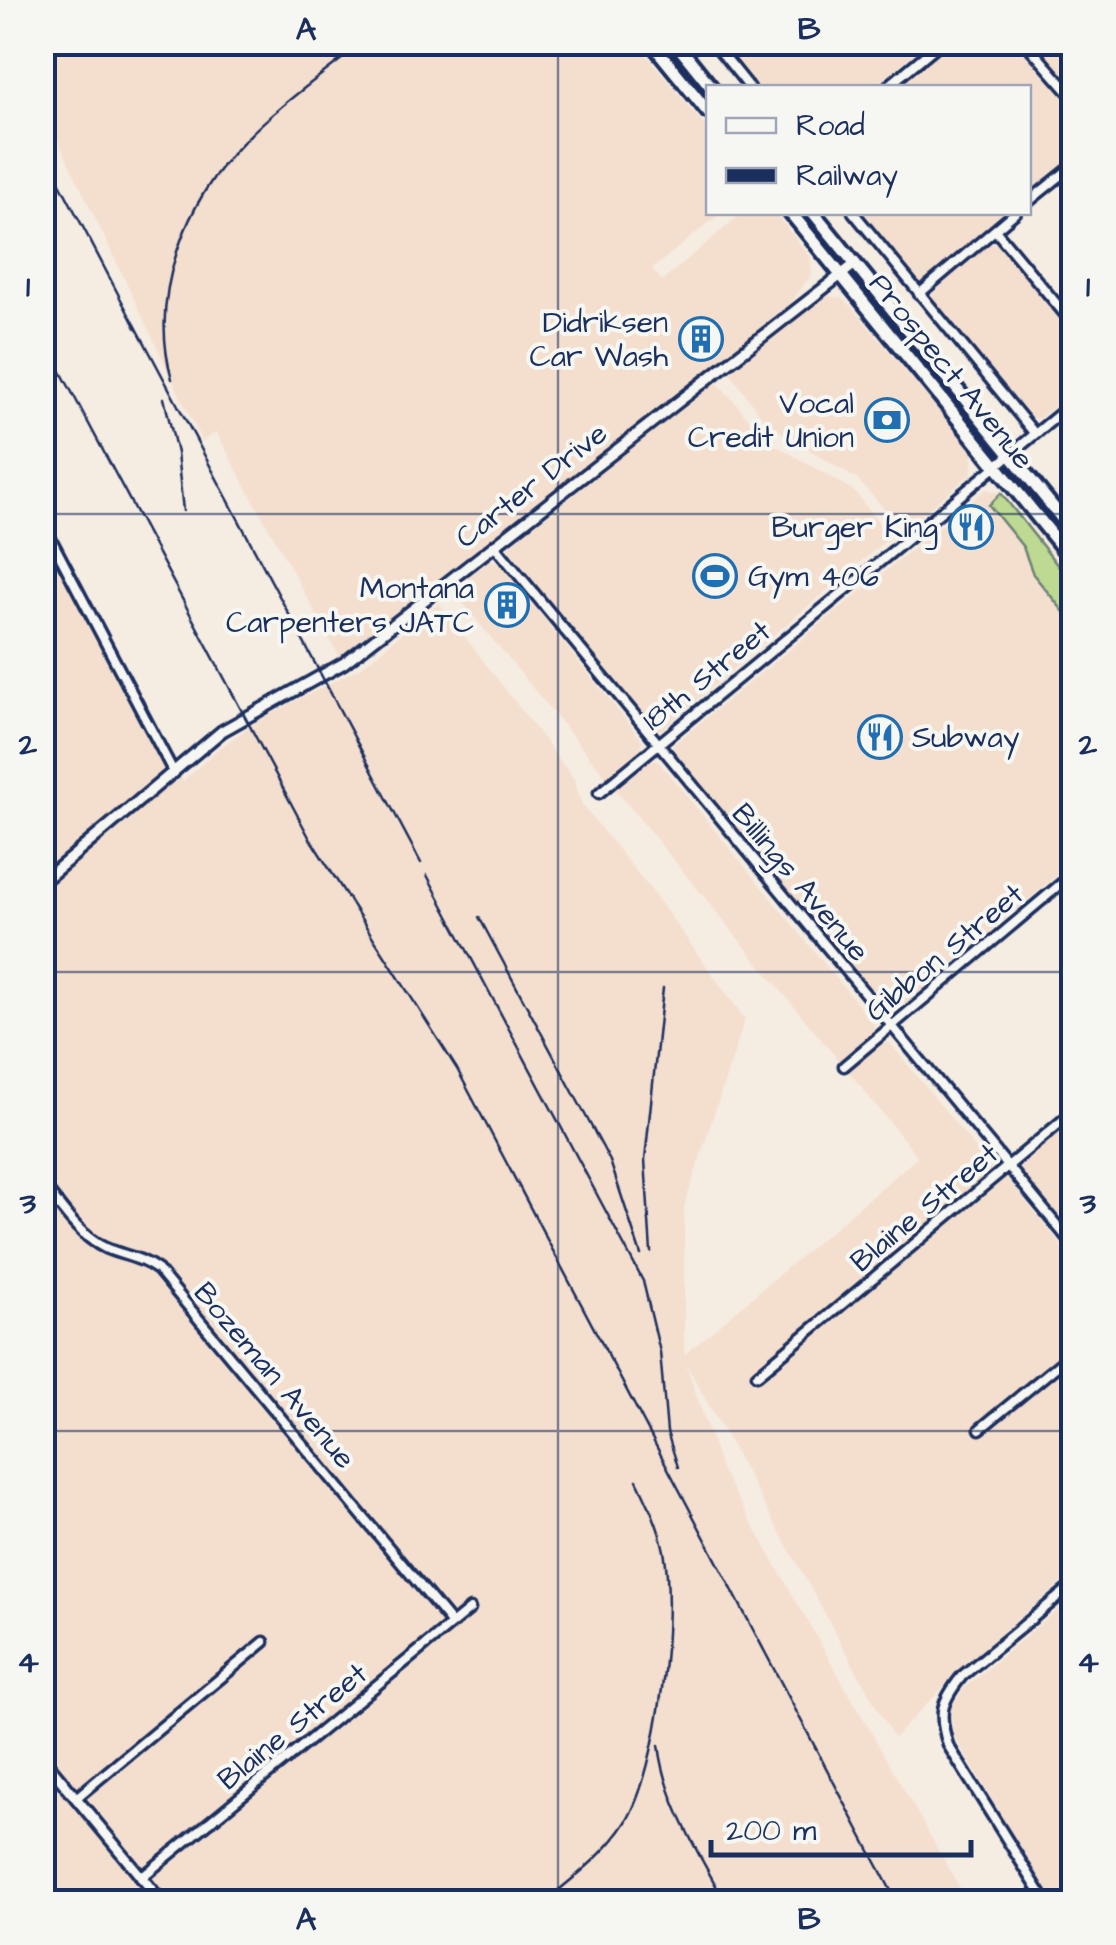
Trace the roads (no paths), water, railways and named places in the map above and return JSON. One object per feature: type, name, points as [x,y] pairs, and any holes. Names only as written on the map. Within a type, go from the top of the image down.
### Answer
[{"type":"highway","points":[[651,42],[706,110]]},
{"type":"highway","points":[[677,45],[710,85]]},
{"type":"highway","name":"Prospect Avenue","points":[[792,215],[1074,562]]},
{"type":"highway","name":"Prospect Avenue","points":[[816,215],[1074,533]]},
{"type":"street","points":[[713,42],[748,85]]},
{"type":"street","points":[[890,85],[941,42]]},
{"type":"street","points":[[1026,42],[1074,98]]},
{"type":"street","points":[[1031,200],[1074,165]]},
{"type":"street","points":[[854,215],[1035,434]]},
{"type":"street","points":[[918,294],[1012,215]]},
{"type":"street","points":[[994,230],[1074,324]]},
{"type":"street","name":"Carter Drive","points":[[42,882],[222,731],[344,664],[855,264]]},
{"type":"street","name":"18th Street","points":[[600,794],[1074,402]]},
{"type":"street","points":[[42,522],[174,773]]},
{"type":"street","name":"Billings Avenue","points":[[495,546],[1074,1246]]},
{"type":"street","name":"Gibbon Street","points":[[844,1066],[1074,874]]},
{"type":"street","name":"Blaine Street","points":[[757,1375],[1074,1110]]},
{"type":"street","name":"Bozeman Avenue","points":[[42,1184],[87,1236],[105,1248],[145,1260],[158,1270],[452,1624]]},
{"type":"street","points":[[980,1429],[1074,1352]]},
{"type":"street","points":[[1046,1902],[948,1745],[941,1723],[942,1710],[962,1676],[1074,1584]]},
{"type":"street","name":"Blaine Street","points":[[142,1878],[470,1609]]},
{"type":"street","points":[[76,1798],[264,1642]]},
{"type":"street","points":[[42,1757],[162,1902]]},
{"type":"railway","points":[[172,379],[165,315],[169,282],[177,250],[205,191],[245,140],[363,42]]},
{"type":"railway","points":[[42,149],[136,328]]},
{"type":"railway","points":[[131,317],[421,863]]},
{"type":"railway","points":[[42,336],[309,837],[457,1069],[897,1902]]},
{"type":"railway","points":[[164,398],[177,453],[183,511]]},
{"type":"railway","points":[[427,875],[643,1281],[660,1352],[667,1432],[678,1467]]},
{"type":"railway","points":[[479,917],[610,1161],[641,1255]]},
{"type":"railway","points":[[651,1252],[645,1160],[663,988]]},
{"type":"railway","points":[[544,1902],[599,1855],[626,1822],[638,1797],[656,1729],[666,1650],[667,1578],[659,1533],[637,1480]]},
{"type":"railway","points":[[659,1745],[676,1807],[725,1902]]},
{"type":"place","name":"Didriksen Car Wash","points":[[701,339]]},
{"type":"place","name":"Vocal Credit Union","points":[[887,420]]},
{"type":"place","name":"Burger King","points":[[971,527]]},
{"type":"place","name":"Gym 406","points":[[715,576]]},
{"type":"place","name":"Montana Carpenters JATC","points":[[507,605]]},
{"type":"place","name":"Subway","points":[[880,737]]}]
